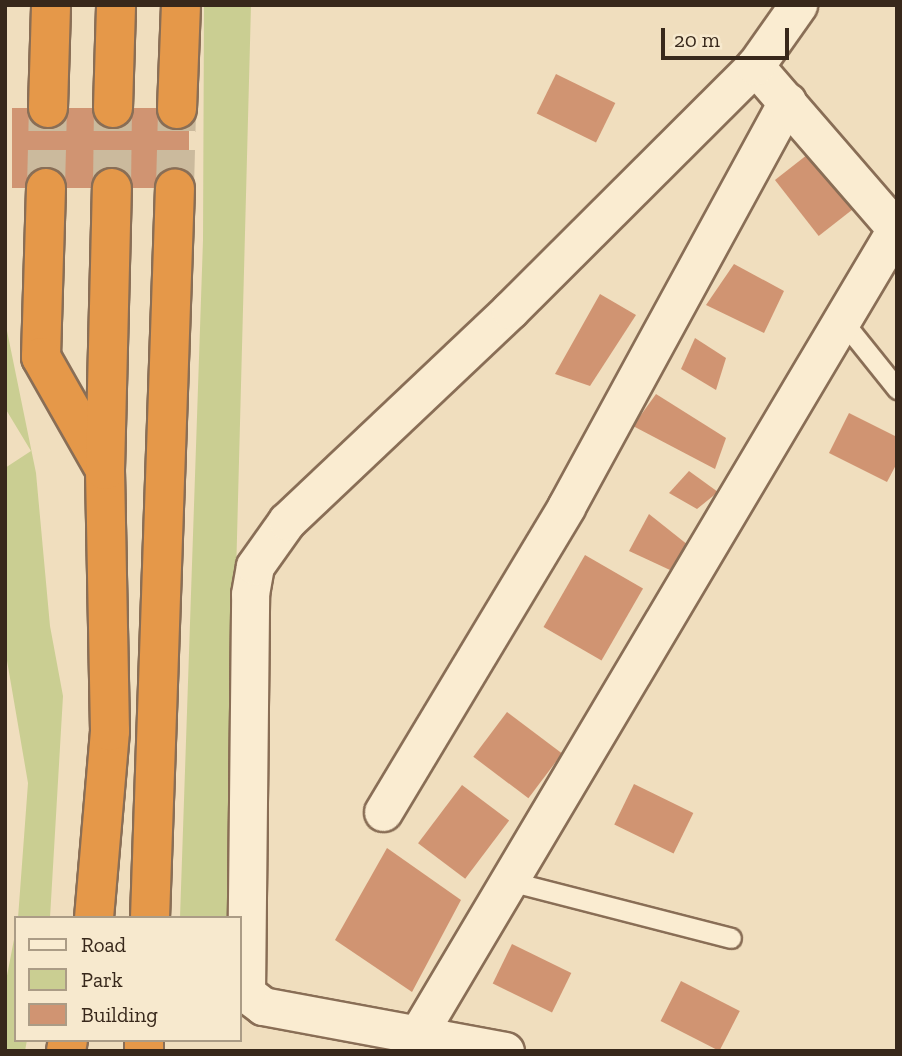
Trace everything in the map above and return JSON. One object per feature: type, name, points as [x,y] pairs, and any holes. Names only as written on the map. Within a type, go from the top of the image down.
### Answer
[{"type":"highway","points":[[48,108],[51,5]]},
{"type":"highway","points":[[113,108],[116,5]]},
{"type":"highway","points":[[177,108],[181,5]]},
{"type":"highway","points":[[46,188],[41,357],[105,470]]},
{"type":"highway","points":[[94,916],[110,730],[105,470],[112,188]]},
{"type":"highway","points":[[150,916],[175,188]]},
{"type":"street","points":[[505,1051],[263,1006],[246,993],[250,594],[255,565],[287,521],[510,310],[755,66],[798,5]]},
{"type":"street","points":[[418,1034],[896,225],[755,66]]},
{"type":"street","points":[[383,812],[566,507],[787,101]]},
{"type":"lane","points":[[841,319],[897,389]]},
{"type":"lane","points":[[509,881],[731,938]]},
{"type":"green space","points":[[204,5],[251,5],[227,916],[180,916],[203,240]]},
{"type":"green space","points":[[5,321],[36,473],[50,626],[63,696],[50,916],[18,916],[28,783],[5,649],[5,468],[31,451],[5,408]]},
{"type":"green space","points":[[14,939],[14,1042],[27,1042],[25,1051],[5,1051],[5,986]]},
{"type":"building","points":[[556,74],[615,103],[596,142],[537,114]]},
{"type":"building","points":[[12,108],[189,108],[189,188],[12,188]]},
{"type":"building","points":[[812,151],[856,207],[819,236],[775,180]]},
{"type":"building","points":[[734,264],[784,291],[764,333],[706,305]]},
{"type":"building","points":[[600,294],[636,315],[590,386],[555,374]]},
{"type":"building","points":[[695,338],[726,358],[716,390],[681,369]]},
{"type":"building","points":[[656,394],[726,438],[715,469],[633,426]]},
{"type":"building","points":[[849,413],[897,437],[897,463],[887,482],[829,453]]},
{"type":"building","points":[[689,471],[718,492],[697,509],[669,493]]},
{"type":"building","points":[[649,514],[688,545],[670,570],[629,551]]},
{"type":"building","points":[[585,555],[643,588],[602,660],[544,627]]},
{"type":"building","points":[[507,712],[562,754],[528,798],[473,757]]},
{"type":"building","points":[[634,784],[693,813],[674,853],[614,824]]},
{"type":"building","points":[[462,785],[509,821],[465,879],[418,843]]},
{"type":"building","points":[[387,848],[461,900],[412,992],[335,940]]},
{"type":"building","points":[[512,944],[571,973],[552,1012],[493,984]]},
{"type":"building","points":[[681,981],[740,1011],[719,1051],[661,1021]]},
{"type":"tunnel","points":[[46,188],[48,108]]},
{"type":"tunnel","points":[[112,188],[113,108]]},
{"type":"tunnel","points":[[175,188],[177,109]]}]
